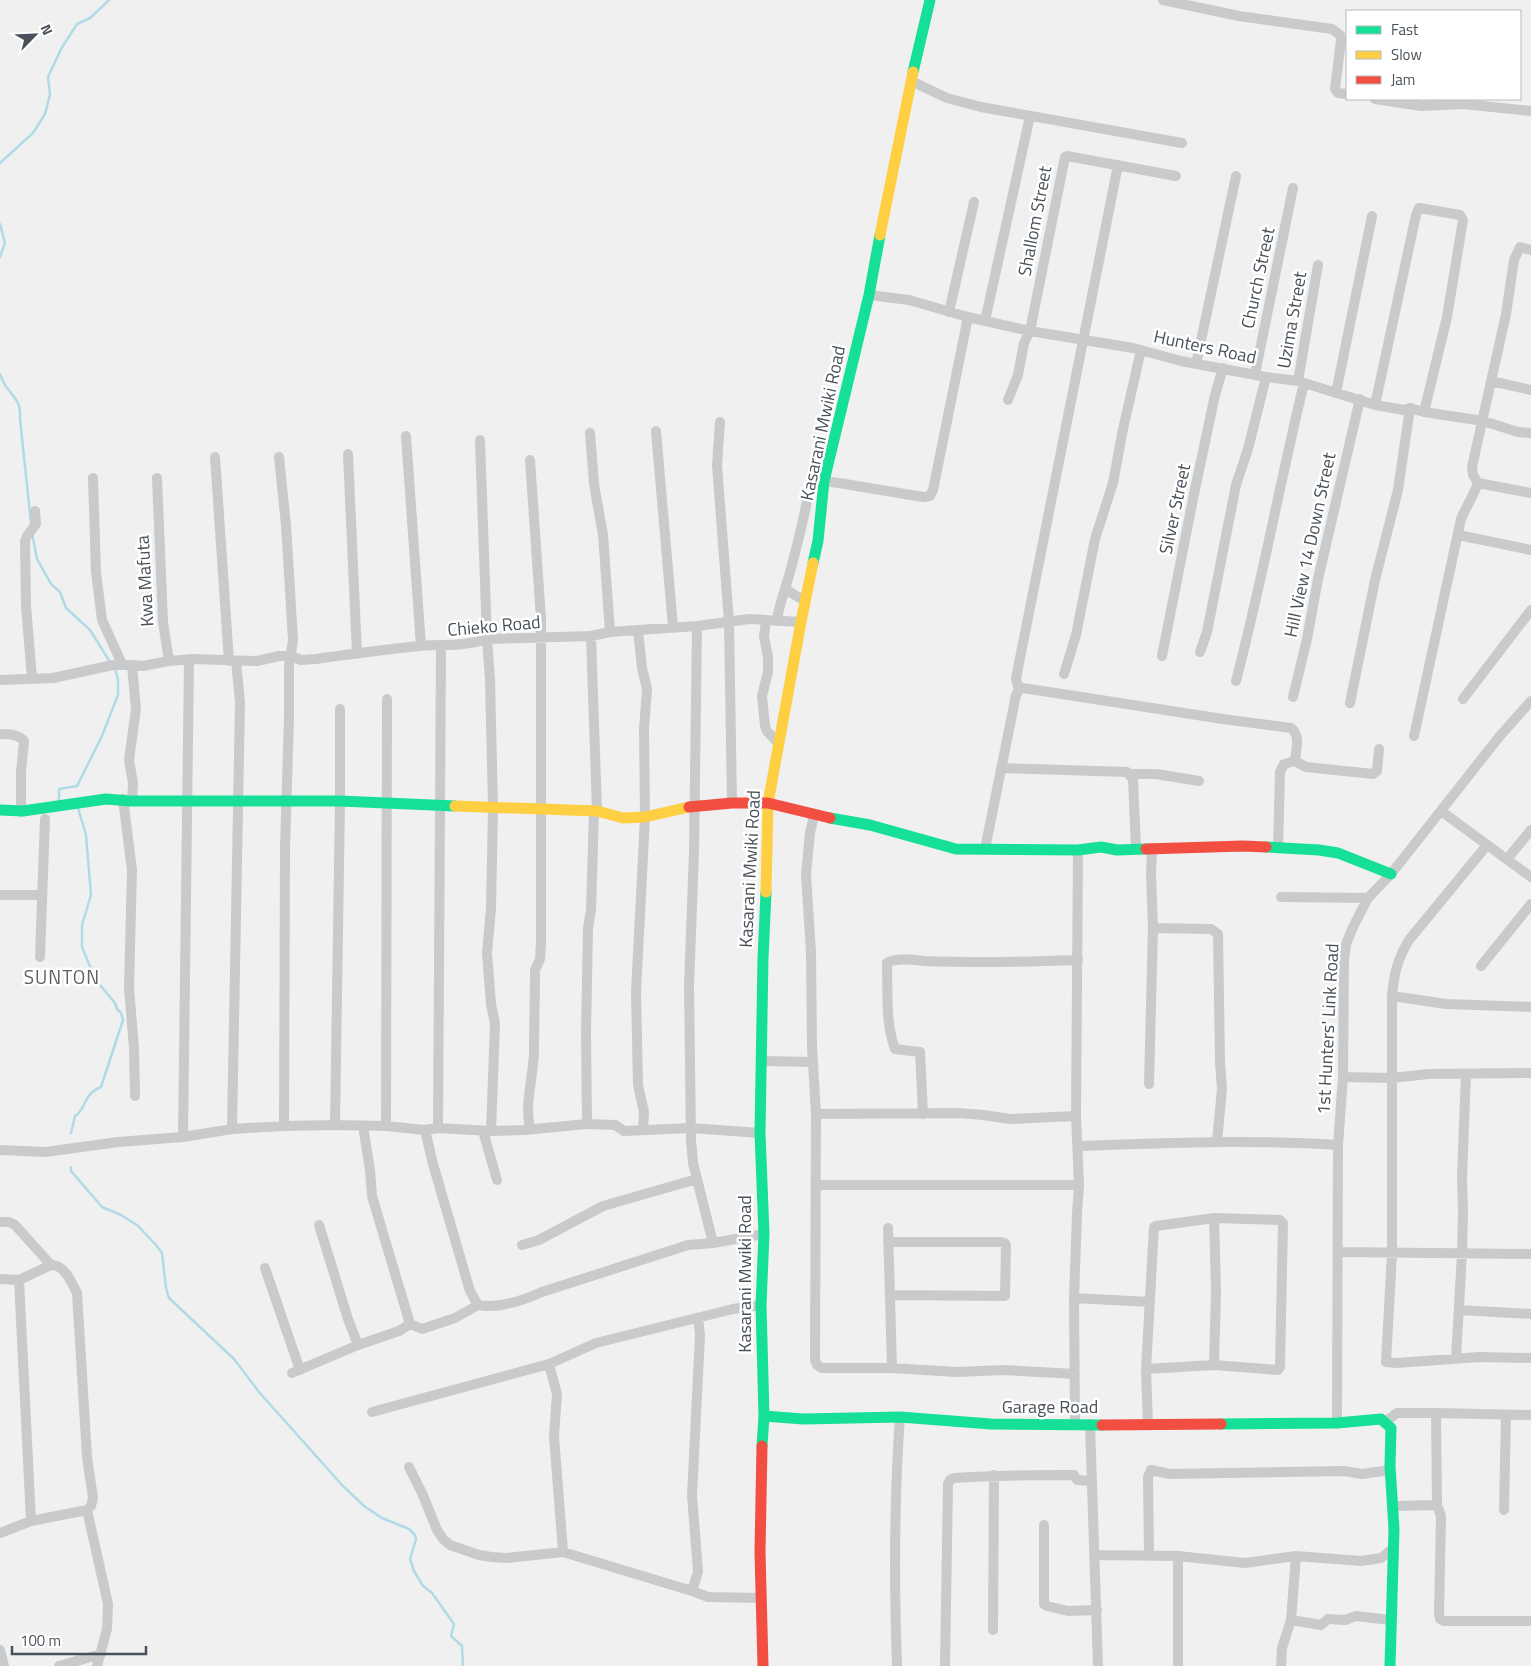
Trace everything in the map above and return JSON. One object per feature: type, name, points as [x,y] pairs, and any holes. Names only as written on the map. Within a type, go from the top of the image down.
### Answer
[{"type":"street","name":"Kasarani Mwiki Road","points":[[763,1666],[761,1464],[764,1416],[761,1305],[764,1234],[760,1133],[762,958],[767,894],[768,803],[801,622],[818,541],[824,481],[870,295],[911,81],[930,0]]},
{"type":"street","points":[[1162,0],[1239,16],[1332,29],[1340,35],[1341,40],[1335,89],[1338,93],[1346,94]]},
{"type":"street","points":[[911,81],[947,98],[981,107],[1182,143]]},
{"type":"street","points":[[1382,100],[1421,106],[1463,104],[1531,111]]},
{"type":"street","points":[[986,322],[1030,116]]},
{"type":"street","name":"Shallom Street","points":[[1008,400],[1018,375],[1024,343],[1030,331],[1063,159],[1067,156],[1176,176]]},
{"type":"street","points":[[1019,690],[1016,679],[1018,668],[1118,165]]},
{"type":"street","points":[[1196,364],[1236,176]]},
{"type":"street","name":"Church Street","points":[[1255,374],[1293,188]]},
{"type":"street","points":[[949,312],[974,202]]},
{"type":"street","points":[[1375,405],[1419,208],[1460,215],[1463,220],[1447,317],[1424,412]]},
{"type":"street","points":[[1336,393],[1372,216]]},
{"type":"street","points":[[1531,250],[1520,247],[1514,260],[1506,314],[1472,467],[1473,475],[1478,483],[1531,493]]},
{"type":"street","name":"Uzima Street","points":[[1236,681],[1268,550],[1301,382],[1318,265]]},
{"type":"street","name":"Hunters Road","points":[[870,295],[909,300],[986,322],[1030,331],[1084,339],[1141,350],[1196,364],[1301,382],[1375,405],[1404,410],[1410,408],[1482,422],[1518,432],[1531,433]]},
{"type":"street","points":[[824,481],[923,497],[930,496],[933,490],[968,317]]},
{"type":"street","points":[[1064,674],[1076,635],[1095,539],[1113,484],[1141,350]]},
{"type":"street","name":"Silver Street","points":[[1162,656],[1194,494],[1215,395],[1223,368]]},
{"type":"street","points":[[1200,652],[1207,632],[1236,485],[1248,449],[1266,377]]},
{"type":"street","points":[[1492,381],[1531,390]]},
{"type":"street","name":"Hill View 14 Down Street","points":[[1292,696],[1307,639],[1318,579],[1360,399]]},
{"type":"street","points":[[1350,703],[1375,580],[1398,490],[1410,408]]},
{"type":"street","points":[[720,422],[717,465],[729,622],[732,803]]},
{"type":"street","points":[[656,430],[673,627]]},
{"type":"street","points":[[590,433],[594,484],[603,535],[610,632]]},
{"type":"street","points":[[406,436],[421,646]]},
{"type":"street","points":[[480,440],[490,679],[493,808],[491,908],[487,953],[491,1004],[495,1024],[487,1131],[497,1180]]},
{"type":"street","points":[[348,454],[357,654]]},
{"type":"street","points":[[215,457],[232,661],[240,702],[232,1129]]},
{"type":"street","points":[[279,457],[286,525],[293,640],[289,666],[285,848],[284,1126]]},
{"type":"street","points":[[530,460],[541,618],[542,808],[541,942],[540,960],[535,970],[534,1054],[528,1106],[531,1129]]},
{"type":"street","points":[[777,620],[779,606],[798,541],[814,468],[827,470]]},
{"type":"street","points":[[93,478],[96,572],[102,620],[136,709],[129,760],[134,791],[128,800],[132,870],[130,988],[135,1096]]},
{"type":"street","name":"Kwa Mafuta","points":[[156,478],[163,622],[169,661]]},
{"type":"street","points":[[1414,736],[1461,519],[1478,483]]},
{"type":"street","points":[[32,678],[26,606],[26,541],[36,524],[34,511]]},
{"type":"street","points":[[803,519],[808,522],[820,522]]},
{"type":"street","points":[[1458,535],[1531,550]]},
{"type":"street","points":[[798,541],[818,541]]},
{"type":"street","points":[[785,589],[806,601]]},
{"type":"street","points":[[1463,700],[1531,610]]},
{"type":"street","name":"Chieko Road","points":[[190,660],[257,661],[279,656],[291,656],[301,660],[421,646],[474,643],[487,639],[592,636],[610,632],[697,626],[749,619],[801,622]]},
{"type":"street","points":[[766,620],[764,637],[768,657],[768,672],[762,696],[765,726],[779,744]]},
{"type":"street","points":[[697,626],[694,852],[688,986],[691,1128],[693,1163],[713,1243]]},
{"type":"street","points":[[638,630],[642,668],[647,689],[644,729],[645,817],[636,992],[638,1085],[644,1112],[643,1130]]},
{"type":"street","points":[[587,1124],[588,937],[595,812],[592,636]]},
{"type":"street","points":[[438,1128],[441,646]]},
{"type":"street","points":[[0,680],[53,678],[119,665],[143,666],[169,661],[190,660],[183,1137]]},
{"type":"street","points":[[985,849],[1016,695],[1023,688],[1291,728],[1298,736],[1295,761]]},
{"type":"street","points":[[386,1126],[387,699]]},
{"type":"street","name":"1st Hunters' Link Road","points":[[1337,1423],[1338,1145],[1343,1077],[1346,944],[1368,898],[1391,874],[1531,701]]},
{"type":"street","points":[[335,1125],[340,709]]},
{"type":"street","points":[[0,734],[22,738],[24,741],[21,772],[21,812]]},
{"type":"street","points":[[1278,848],[1280,772],[1284,764],[1295,761],[1306,767],[1373,774],[1377,771],[1379,749]]},
{"type":"street","points":[[1001,768],[1110,770],[1131,774],[1156,774],[1199,781]]},
{"type":"street","points":[[1131,774],[1133,778],[1136,849]]},
{"type":"street","points":[[0,810],[21,812],[85,801],[340,800],[387,804],[542,808],[595,812],[622,818],[645,817],[695,806],[768,803],[814,815],[870,825],[956,849],[1078,850],[1101,847],[1117,850],[1243,846],[1319,850],[1338,853],[1391,874]]},
{"type":"street","points":[[1441,811],[1531,877]]},
{"type":"street","points":[[814,815],[810,833],[806,874],[811,952],[816,1114],[815,1360],[817,1365],[822,1368],[892,1368],[957,1372],[1004,1370],[1074,1374]]},
{"type":"street","points":[[40,958],[45,819]]},
{"type":"street","points":[[1507,859],[1531,830]]},
{"type":"street","points":[[1487,845],[1409,940],[1399,956],[1394,973],[1392,996],[1392,1253],[1386,1362],[1398,1363],[1456,1358],[1531,1358]]},
{"type":"street","points":[[1149,1084],[1153,928],[1152,848]]},
{"type":"street","points":[[1075,1425],[1074,1298],[1080,1185],[1076,1116],[1078,850]]},
{"type":"street","points":[[0,895],[42,895]]},
{"type":"street","points":[[1281,897],[1368,898]]},
{"type":"street","points":[[1481,966],[1531,904]]},
{"type":"street","points":[[1153,928],[1211,929],[1218,934],[1222,1089],[1217,1142]]},
{"type":"street","points":[[923,1114],[920,1052],[895,1049],[892,1040],[889,1026],[887,963],[893,960],[972,963],[1078,960]]},
{"type":"street","points":[[1392,996],[1446,1004],[1531,1007]]},
{"type":"street","points":[[761,1060],[813,1062]]},
{"type":"street","points":[[1343,1077],[1392,1078],[1428,1074],[1531,1073]]},
{"type":"street","points":[[1456,1358],[1462,1254],[1462,1177],[1466,1074]]},
{"type":"street","points":[[816,1114],[958,1113],[1010,1119],[1076,1116]]},
{"type":"street","points":[[0,1150],[45,1152],[118,1142],[183,1137],[232,1129],[284,1126],[386,1126],[425,1130],[438,1128],[487,1131],[587,1124],[615,1125],[624,1130],[691,1128],[760,1133]]},
{"type":"street","points":[[363,1126],[372,1196],[410,1324]]},
{"type":"street","points":[[425,1130],[470,1291],[478,1305]]},
{"type":"street","points":[[1078,1146],[1217,1142],[1303,1142],[1338,1145]]},
{"type":"street","points":[[522,1245],[538,1240],[603,1206],[697,1179]]},
{"type":"street","points":[[816,1185],[1080,1185]]},
{"type":"street","points":[[1214,1218],[1216,1291],[1214,1365]]},
{"type":"street","points":[[1146,1369],[1214,1365],[1278,1370],[1280,1367],[1283,1223],[1280,1220],[1214,1218],[1154,1227],[1146,1369],[1148,1425]]},
{"type":"street","points":[[0,1222],[9,1222],[15,1225],[51,1265]]},
{"type":"street","points":[[319,1225],[345,1312],[358,1345]]},
{"type":"street","points":[[888,1228],[892,1368]]},
{"type":"street","points":[[410,1324],[422,1329],[429,1327],[455,1318],[478,1305],[489,1307],[529,1298],[542,1292],[688,1244],[713,1243],[764,1234]]},
{"type":"street","points":[[888,1242],[1004,1242],[1006,1246],[1005,1296],[890,1295]]},
{"type":"street","points":[[1338,1252],[1531,1254]]},
{"type":"street","points":[[0,1279],[19,1280],[51,1265],[58,1266],[77,1293],[87,1457],[93,1498],[91,1506],[87,1510],[31,1521],[0,1533]]},
{"type":"street","points":[[265,1268],[296,1371],[358,1345],[399,1331],[410,1324]]},
{"type":"street","points":[[19,1280],[31,1521]]},
{"type":"street","points":[[1074,1298],[1150,1302]]},
{"type":"street","points":[[372,1412],[549,1364],[596,1344],[734,1308],[761,1305]]},
{"type":"street","points":[[1459,1310],[1531,1314]]},
{"type":"street","points":[[692,1591],[698,1572],[692,1495],[700,1335],[698,1318]]},
{"type":"street","points":[[549,1364],[556,1394],[554,1436],[563,1552]]},
{"type":"street","points":[[1390,1666],[1392,1548],[1394,1535],[1390,1470],[1391,1428],[1385,1422],[1397,1413],[1531,1415]]},
{"type":"street","points":[[1436,1414],[1437,1505],[1441,1516],[1440,1619],[1444,1621],[1531,1622]]},
{"type":"street","points":[[1504,1510],[1506,1415]]},
{"type":"street","name":"Garage Road","points":[[764,1416],[803,1419],[900,1417],[991,1424],[1075,1425],[1337,1423],[1381,1420],[1385,1422]]},
{"type":"street","points":[[897,1666],[894,1578],[896,1474],[900,1417]]},
{"type":"street","points":[[1090,1424],[1098,1666]]},
{"type":"street","points":[[409,1467],[437,1530],[450,1545],[491,1558],[563,1552],[708,1597],[761,1598]]},
{"type":"street","points":[[1149,1556],[1148,1477],[1151,1470],[1170,1474],[1345,1471],[1362,1474],[1390,1470]]},
{"type":"street","points":[[945,1666],[948,1484],[950,1480],[954,1478],[994,1475],[1074,1476],[1077,1480],[1092,1481]]},
{"type":"street","points":[[993,1630],[994,1475]]},
{"type":"street","points":[[1393,1506],[1437,1505]]},
{"type":"street","points":[[87,1510],[108,1604],[107,1629],[97,1666]]},
{"type":"street","points":[[1044,1525],[1044,1604],[1068,1611],[1097,1610]]},
{"type":"street","points":[[1095,1555],[1178,1556],[1245,1563],[1296,1556],[1361,1562],[1381,1558],[1392,1548]]},
{"type":"street","points":[[1178,1556],[1178,1666]]},
{"type":"street","points":[[1281,1666],[1282,1648],[1291,1620],[1296,1556]]},
{"type":"street","points":[[1291,1620],[1321,1625],[1328,1620],[1345,1620],[1356,1616],[1390,1620]]},
{"type":"street","points":[[0,1650],[4,1666]]},
{"type":"street","points":[[59,1666],[101,1654]]},
{"type":"waterway","points":[[0,163],[33,133],[45,114],[50,94],[48,77],[61,49],[77,24],[90,18],[109,0]]},
{"type":"waterway","points":[[0,224],[5,243],[0,257]]},
{"type":"waterway","points":[[0,374],[5,386],[18,402],[20,409],[31,523]]},
{"type":"waterway","points":[[32,533],[37,559],[51,584],[60,592],[66,608],[90,630],[110,662]]},
{"type":"waterway","points":[[59,800],[59,789],[77,786],[102,736],[118,695],[118,679],[115,669]]},
{"type":"waterway","points":[[71,1133],[75,1116],[82,1109],[90,1094],[101,1087],[123,1020],[115,1003],[95,979],[82,947],[82,925],[91,895],[86,835],[78,808]]},
{"type":"waterway","points":[[71,1167],[71,1171],[102,1207],[121,1215],[137,1225],[156,1245],[162,1253],[169,1298],[234,1359],[259,1392],[342,1485],[364,1506],[382,1518],[409,1529],[415,1535],[416,1539],[410,1559],[414,1571],[423,1586],[432,1593],[454,1624],[451,1636],[462,1646],[463,1666]]},
{"type":"traffic: fast","points":[[913,72],[930,0]]},
{"type":"traffic: fast","points":[[813,563],[818,541],[824,481],[869,295],[880,235]]},
{"type":"traffic: fast","points":[[0,810],[23,811],[106,799],[130,801],[340,801],[455,806]]},
{"type":"traffic: fast","points":[[830,818],[870,825],[956,849],[1078,850],[1101,847],[1117,850],[1146,849]]},
{"type":"traffic: fast","points":[[1266,847],[1338,853],[1391,874]]},
{"type":"traffic: fast","points":[[762,1446],[764,1416],[761,1305],[764,1234],[760,1133],[766,892]]},
{"type":"traffic: fast","points":[[764,1416],[803,1419],[900,1417],[991,1424],[1102,1425]]},
{"type":"traffic: fast","points":[[1221,1424],[1337,1423],[1381,1419],[1391,1428],[1390,1466],[1394,1529],[1390,1666]]},
{"type":"traffic: slow","points":[[880,235],[913,72]]},
{"type":"traffic: slow","points":[[766,892],[768,803],[813,563]]},
{"type":"traffic: slow","points":[[455,806],[597,811],[623,818],[645,817],[689,807]]},
{"type":"traffic: jam","points":[[689,807],[732,803],[768,803],[830,818]]},
{"type":"traffic: jam","points":[[1146,849],[1266,847]]},
{"type":"traffic: jam","points":[[1102,1425],[1221,1424]]},
{"type":"traffic: jam","points":[[762,1446],[760,1552],[763,1666]]},
{"type":"district","name":"SUNTON","points":[[62,977]]}]
